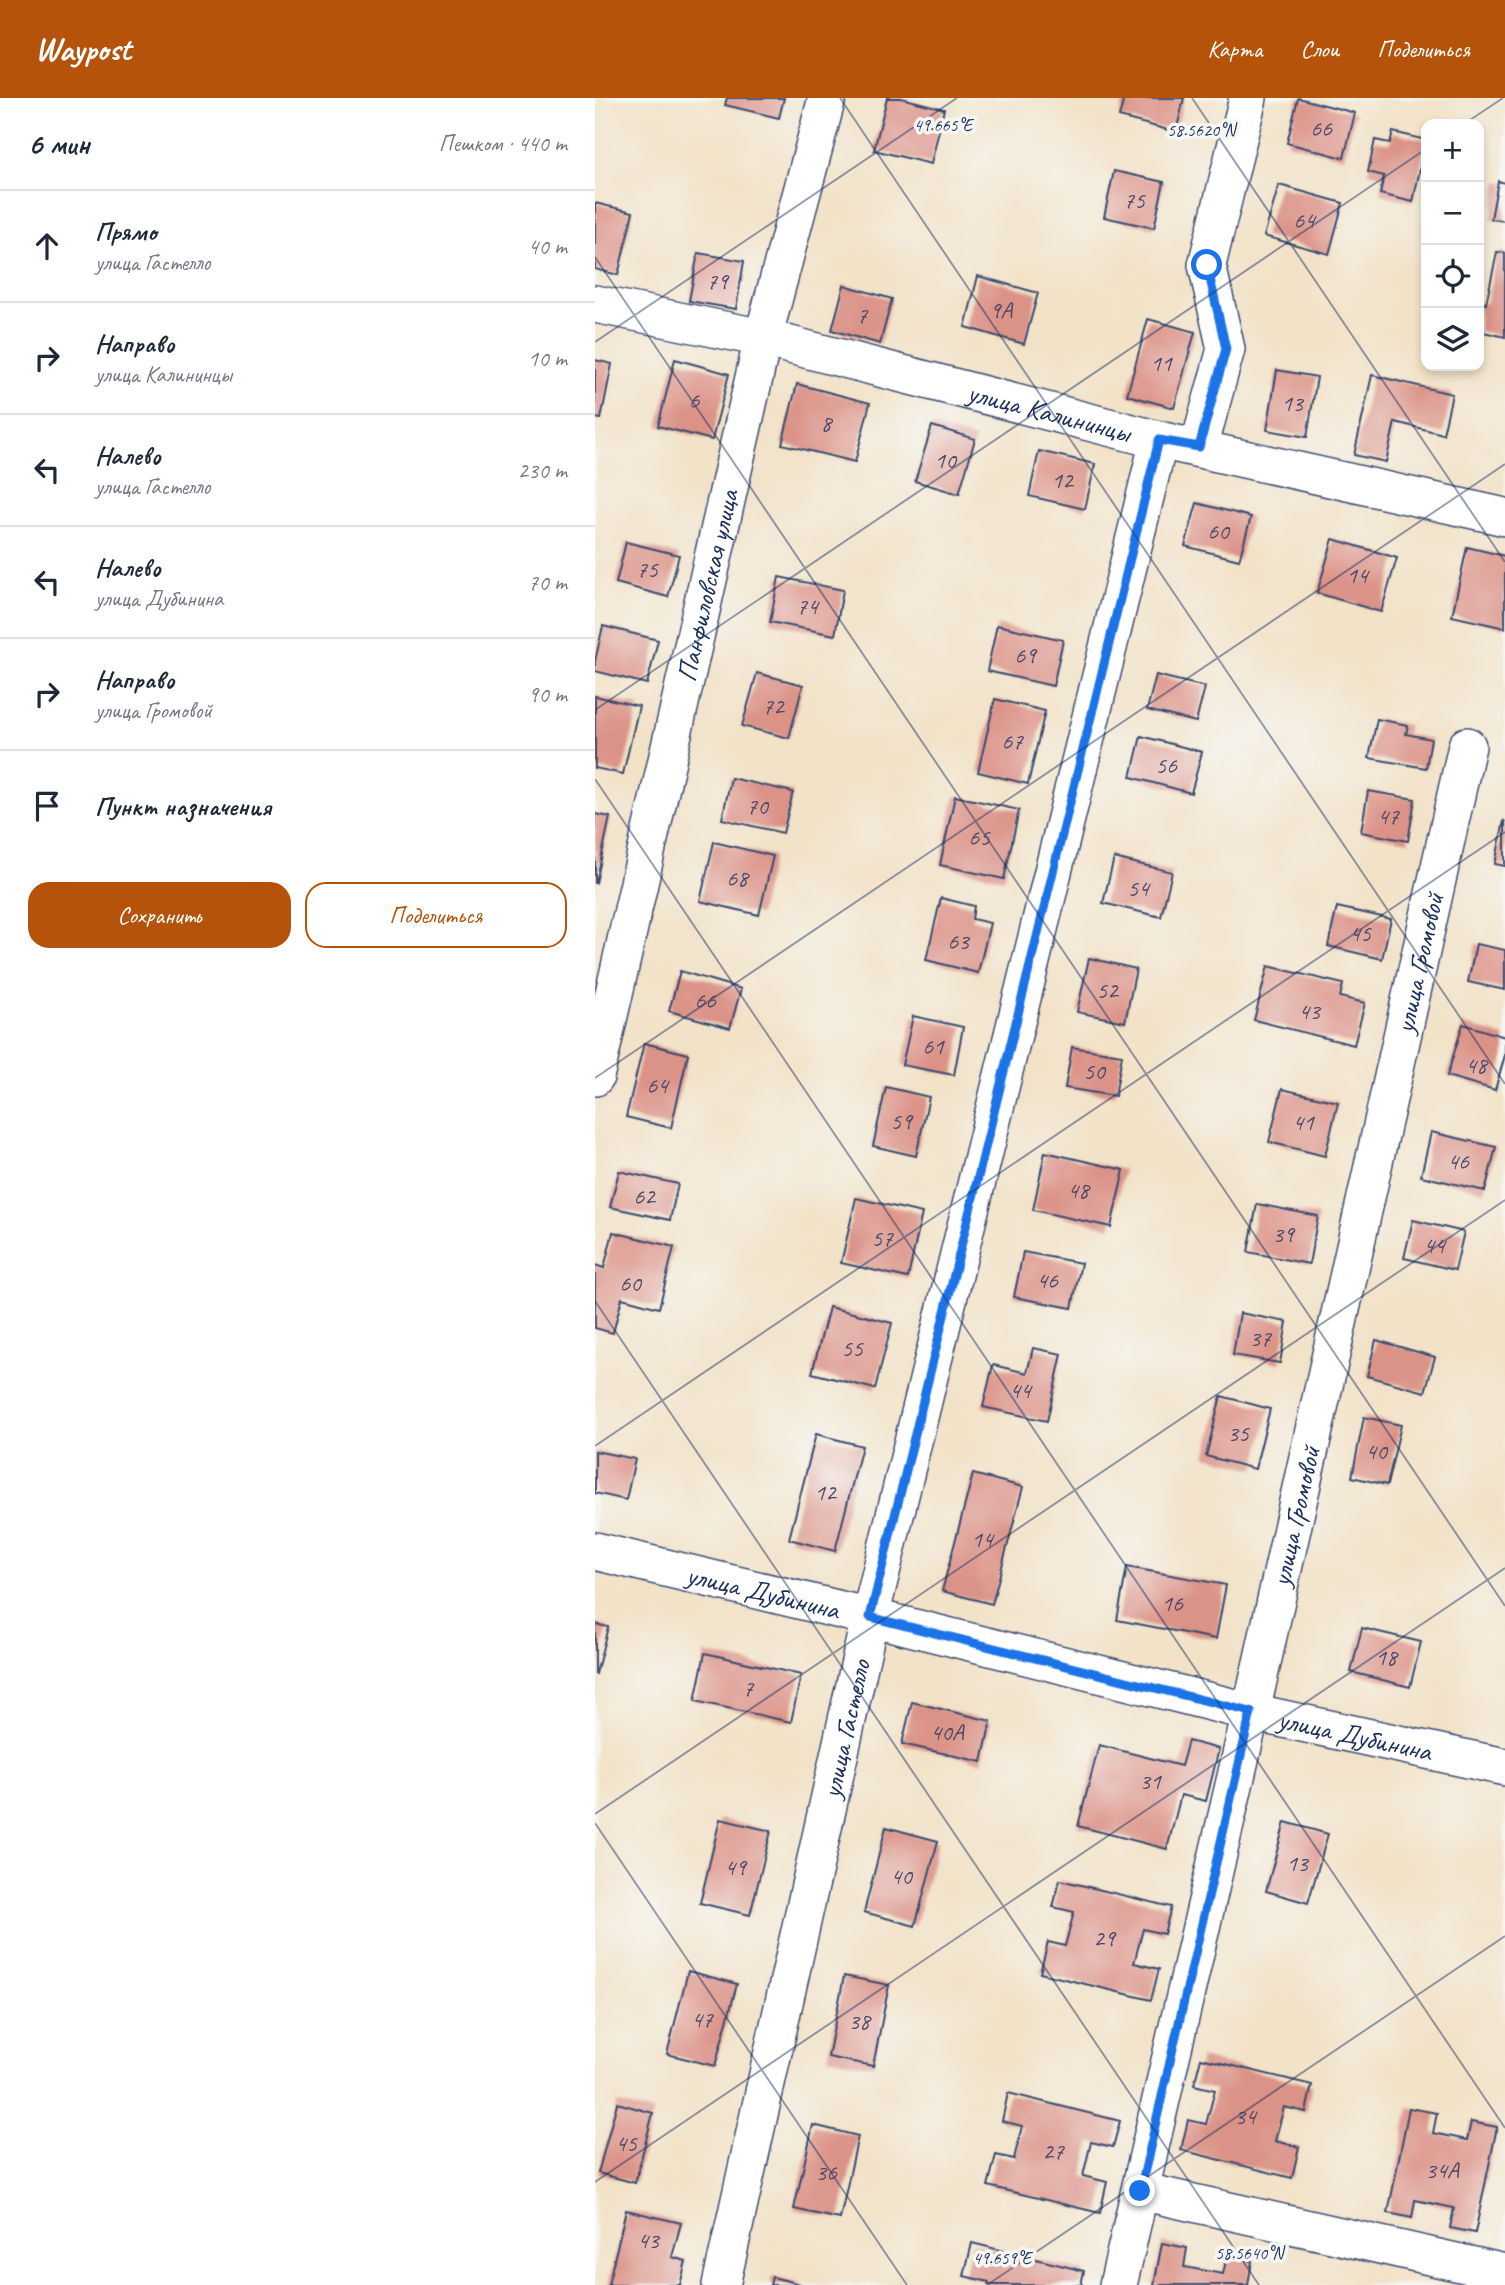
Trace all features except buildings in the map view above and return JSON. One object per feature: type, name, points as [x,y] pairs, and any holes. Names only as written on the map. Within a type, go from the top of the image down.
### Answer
[{"type":"street","name":"Панфиловская улица","points":[[595,1077],[763,338],[827,98]]},
{"type":"street","points":[[1199,447],[1226,349],[1207,265],[1248,98]]},
{"type":"street","name":"улица Калининцы","points":[[595,304],[763,338],[1159,440],[1505,517]]},
{"type":"street","name":"улица Гастелло","points":[[721,2285],[870,1617],[1159,440]]},
{"type":"street","name":"улица Громовой","points":[[1118,2285],[1251,1712],[1467,747]]},
{"type":"street","name":"улица Дубинина","points":[[595,1551],[1251,1712],[1505,1767]]},
{"type":"street","points":[[1140,2191],[1505,2273]]},
{"type":"route","points":[[1140,2191],[1251,1712],[870,1617],[1159,440],[1199,447],[1226,349],[1207,265]]}]
